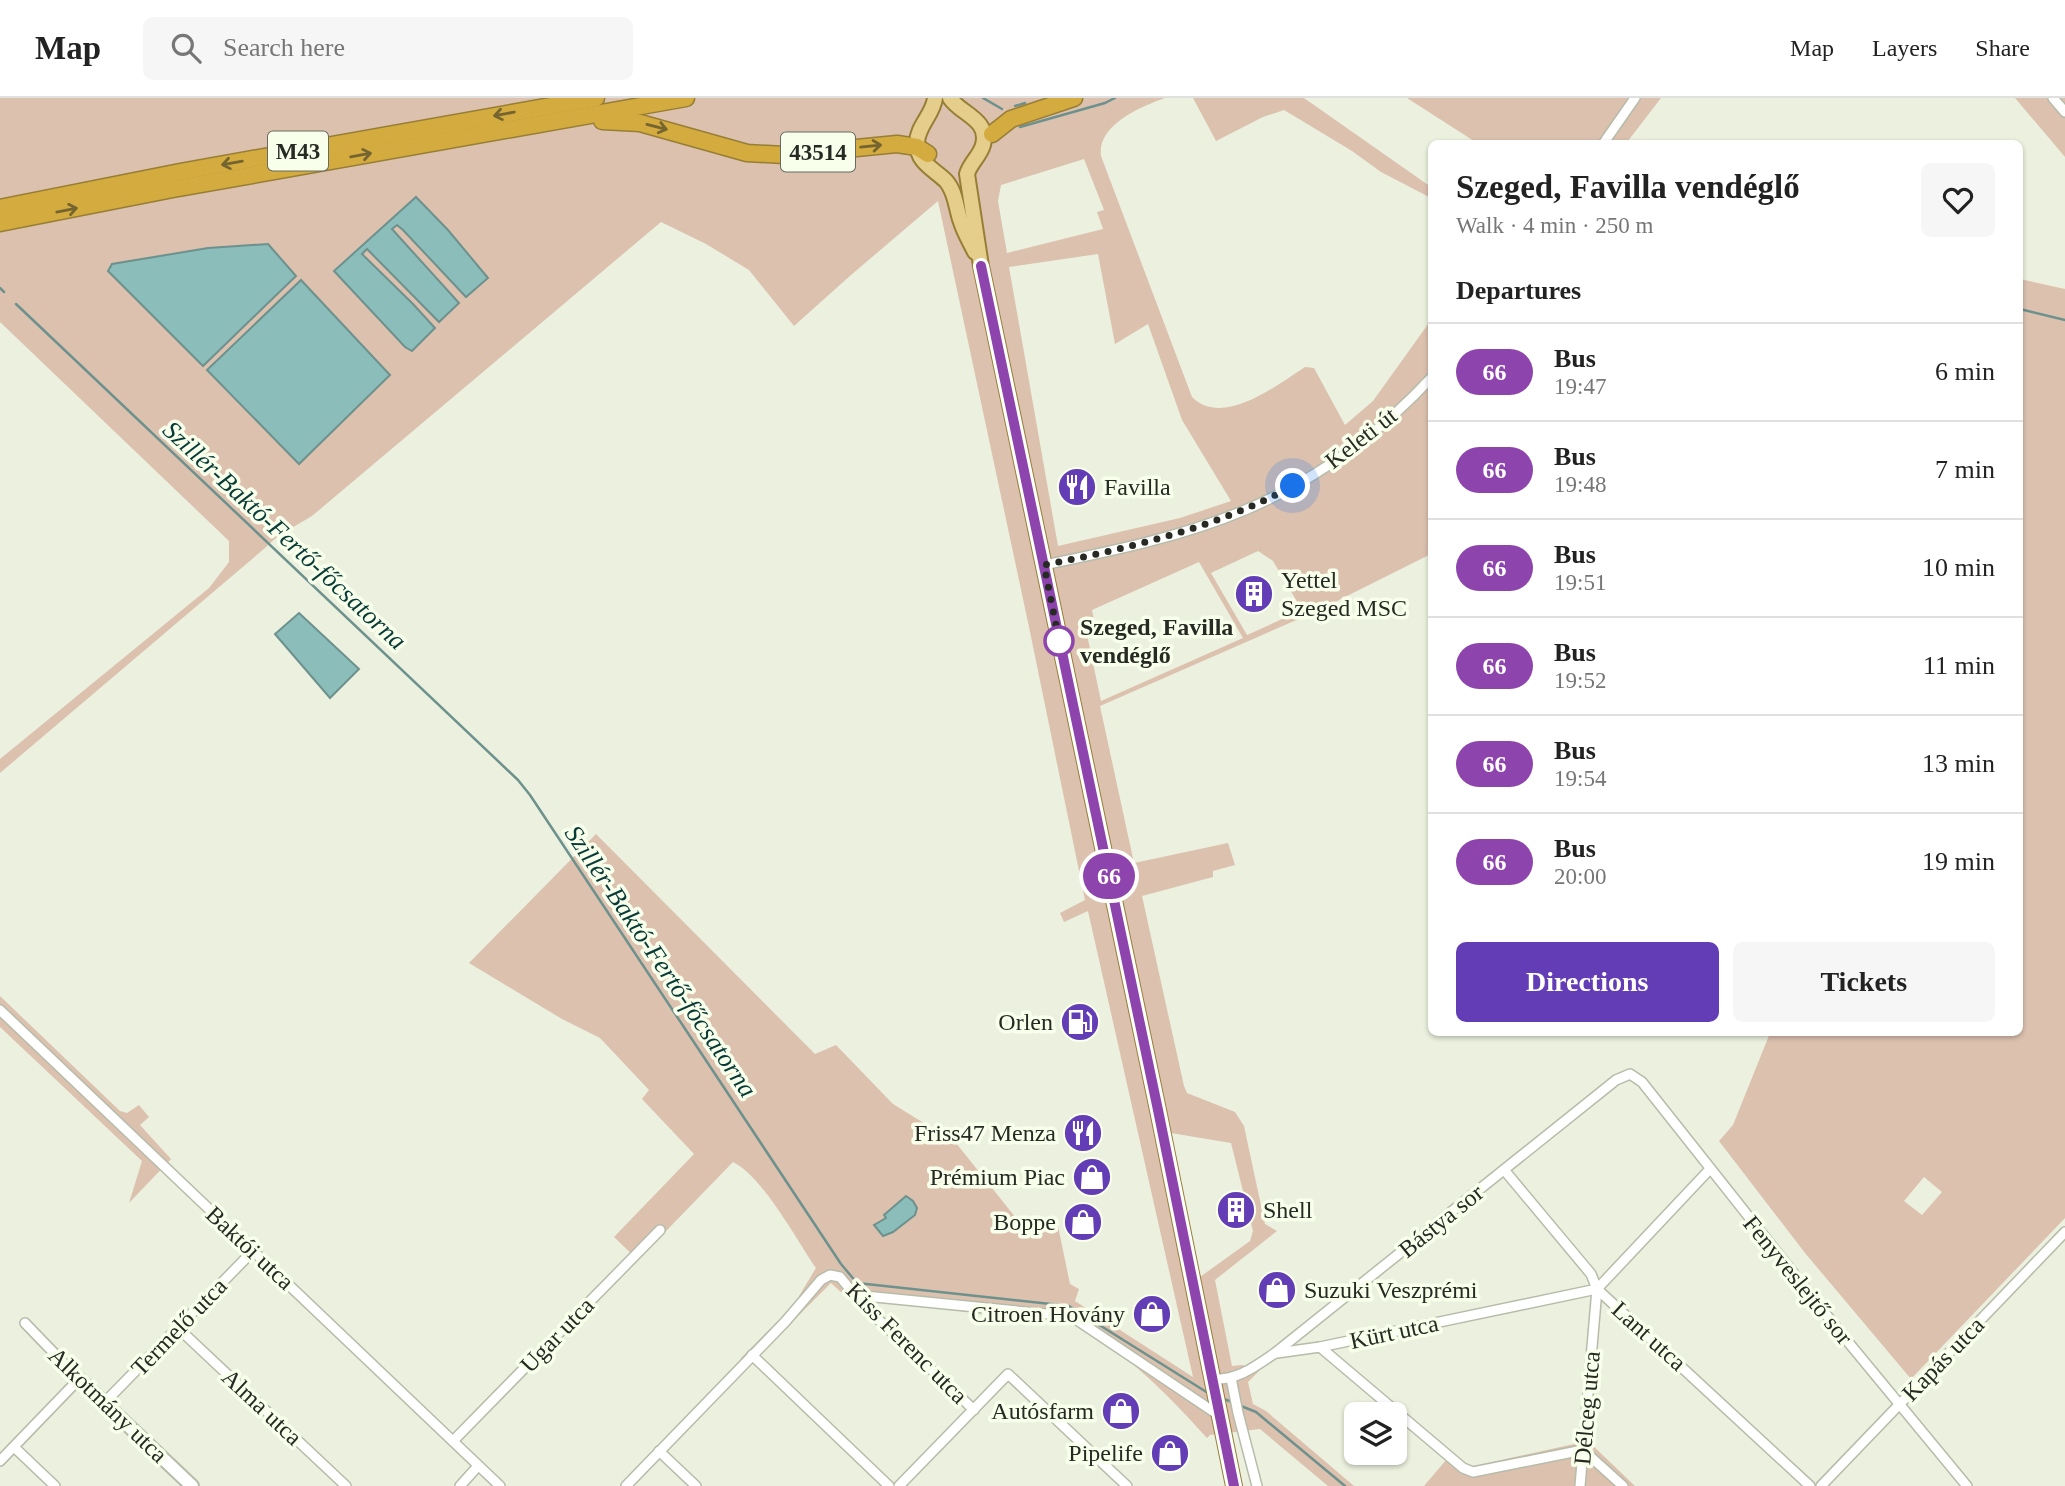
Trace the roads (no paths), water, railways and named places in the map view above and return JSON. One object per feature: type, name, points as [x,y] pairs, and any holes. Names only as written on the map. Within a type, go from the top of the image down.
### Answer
[{"type":"highway","points":[[536,108],[569,98]]},
{"type":"highway","name":"M43","points":[[0,208],[180,172],[596,98]]},
{"type":"highway","name":"M43","points":[[0,223],[173,189],[686,98]]},
{"type":"highway","points":[[992,134],[1011,119],[1074,98]]},
{"type":"highway","name":"43514","points":[[516,128],[617,120],[662,127],[735,150],[762,155],[897,144],[922,150]]},
{"type":"main road","points":[[934,98],[933,108],[918,135],[926,165],[950,187],[961,224],[981,266]]},
{"type":"main road","points":[[922,150],[928,130],[940,114],[941,98]]},
{"type":"main road","points":[[950,98],[982,128],[983,145],[972,169],[979,218],[981,266]]},
{"type":"main road","points":[[949,172],[972,169],[986,158],[992,134],[986,119],[960,98]]},
{"type":"main road","points":[[922,150],[949,172],[959,189],[981,266],[1234,1486]]},
{"type":"street","points":[[1606,140],[1636,98]]},
{"type":"street","points":[[2053,98],[2065,113]]},
{"type":"street","name":"Keleti út","points":[[1044,565],[1133,546],[1244,511],[1316,473],[1361,442],[1428,381]]},
{"type":"street","name":"Baktói utca","points":[[0,1010],[500,1486]]},
{"type":"street","name":"Bástya sor","points":[[1213,1382],[1231,1378],[1253,1368],[1275,1353],[1616,1080],[1630,1074]]},
{"type":"street","name":"Fenyveslejtő sor","points":[[1630,1074],[1642,1082],[1899,1405],[1967,1486]]},
{"type":"street","points":[[1597,1289],[1710,1169]]},
{"type":"street","name":"Lant utca","points":[[1505,1171],[1591,1274],[1597,1289],[1810,1486]]},
{"type":"street","name":"Ugar utca","points":[[453,1441],[660,1230]]},
{"type":"street","name":"Kapás utca","points":[[1821,1486],[2065,1232]]},
{"type":"street","name":"Termelő utca","points":[[104,1402],[253,1251]]},
{"type":"street","name":"Kiss Ferenc utca","points":[[752,1355],[785,1322],[821,1279],[830,1275],[840,1277],[863,1304],[974,1409]]},
{"type":"street","name":"Kürt utca","points":[[1275,1353],[1318,1348],[1597,1289]]},
{"type":"street","name":"Délceg utca","points":[[1580,1486],[1597,1289]]},
{"type":"street","points":[[855,1295],[1067,1316],[1219,1411]]},
{"type":"street","name":"Alkotmány utca","points":[[25,1323],[79,1379],[192,1486]]},
{"type":"street","name":"Alma utca","points":[[178,1328],[346,1486]]},
{"type":"street","points":[[1302,1332],[1464,1468],[1473,1472],[1583,1450],[1623,1486]]},
{"type":"street","points":[[626,1486],[752,1355],[889,1486]]},
{"type":"street","points":[[899,1486],[1008,1374],[1127,1486]]},
{"type":"street","points":[[1231,1378],[1257,1486]]},
{"type":"street","points":[[0,1461],[79,1379]]},
{"type":"street","points":[[14,1447],[55,1486]]},
{"type":"street","points":[[659,1451],[696,1486]]},
{"type":"street","points":[[460,1486],[478,1466]]},
{"type":"water","points":[[416,197],[488,278],[466,297],[403,230],[397,225],[392,229],[459,303],[439,322],[367,249],[362,254],[435,328],[412,351],[405,347],[334,271]]},
{"type":"water","points":[[268,244],[296,276],[203,366],[108,271],[112,264],[208,248]]},
{"type":"water","points":[[301,280],[390,375],[299,464],[207,370]]},
{"type":"water","points":[[299,613],[359,669],[330,698],[275,634]]},
{"type":"water","points":[[906,1196],[917,1208],[915,1215],[893,1232],[883,1236],[874,1225],[886,1218],[884,1215]]},
{"type":"waterway","points":[[983,98],[1002,109]]},
{"type":"waterway","points":[[1020,127],[1115,98]]},
{"type":"waterway","points":[[1015,106],[1025,103]]},
{"type":"waterway","name":"Szillér-Baktó-Fertő-főcsatorna","points":[[0,288],[4,292]]},
{"type":"waterway","name":"Szillér-Baktó-Fertő-főcsatorna","points":[[16,304],[518,780],[841,1264],[857,1283],[1069,1306],[1208,1393]]},
{"type":"waterway","points":[[2023,310],[2065,320]]},
{"type":"waterway","name":"Szillér-Baktó-Fertő-főcsatorna","points":[[1221,1398],[1235,1403]]},
{"type":"waterway","name":"Szillér-Baktó-Fertő-főcsatorna","points":[[1241,1406],[1256,1412],[1345,1486]]},
{"type":"place","name":"Favilla","points":[[1077,487]]},
{"type":"place","name":"Yettel Szeged MSC","points":[[1254,594]]},
{"type":"place","name":"Szeged, Favilla vendéglő","points":[[1059,641]]},
{"type":"place","name":"Orlen","points":[[1080,1022]]},
{"type":"place","name":"Friss47 Menza","points":[[1083,1133]]},
{"type":"place","name":"Prémium Piac","points":[[1092,1177]]},
{"type":"place","name":"Shell","points":[[1236,1210]]},
{"type":"place","name":"Boppe","points":[[1083,1222]]},
{"type":"place","name":"Suzuki Veszprémi","points":[[1277,1290]]},
{"type":"place","name":"Citroen Hovány","points":[[1152,1314]]},
{"type":"place","name":"Autósfarm","points":[[1121,1411]]},
{"type":"place","name":"Pipelife","points":[[1170,1453]]}]
